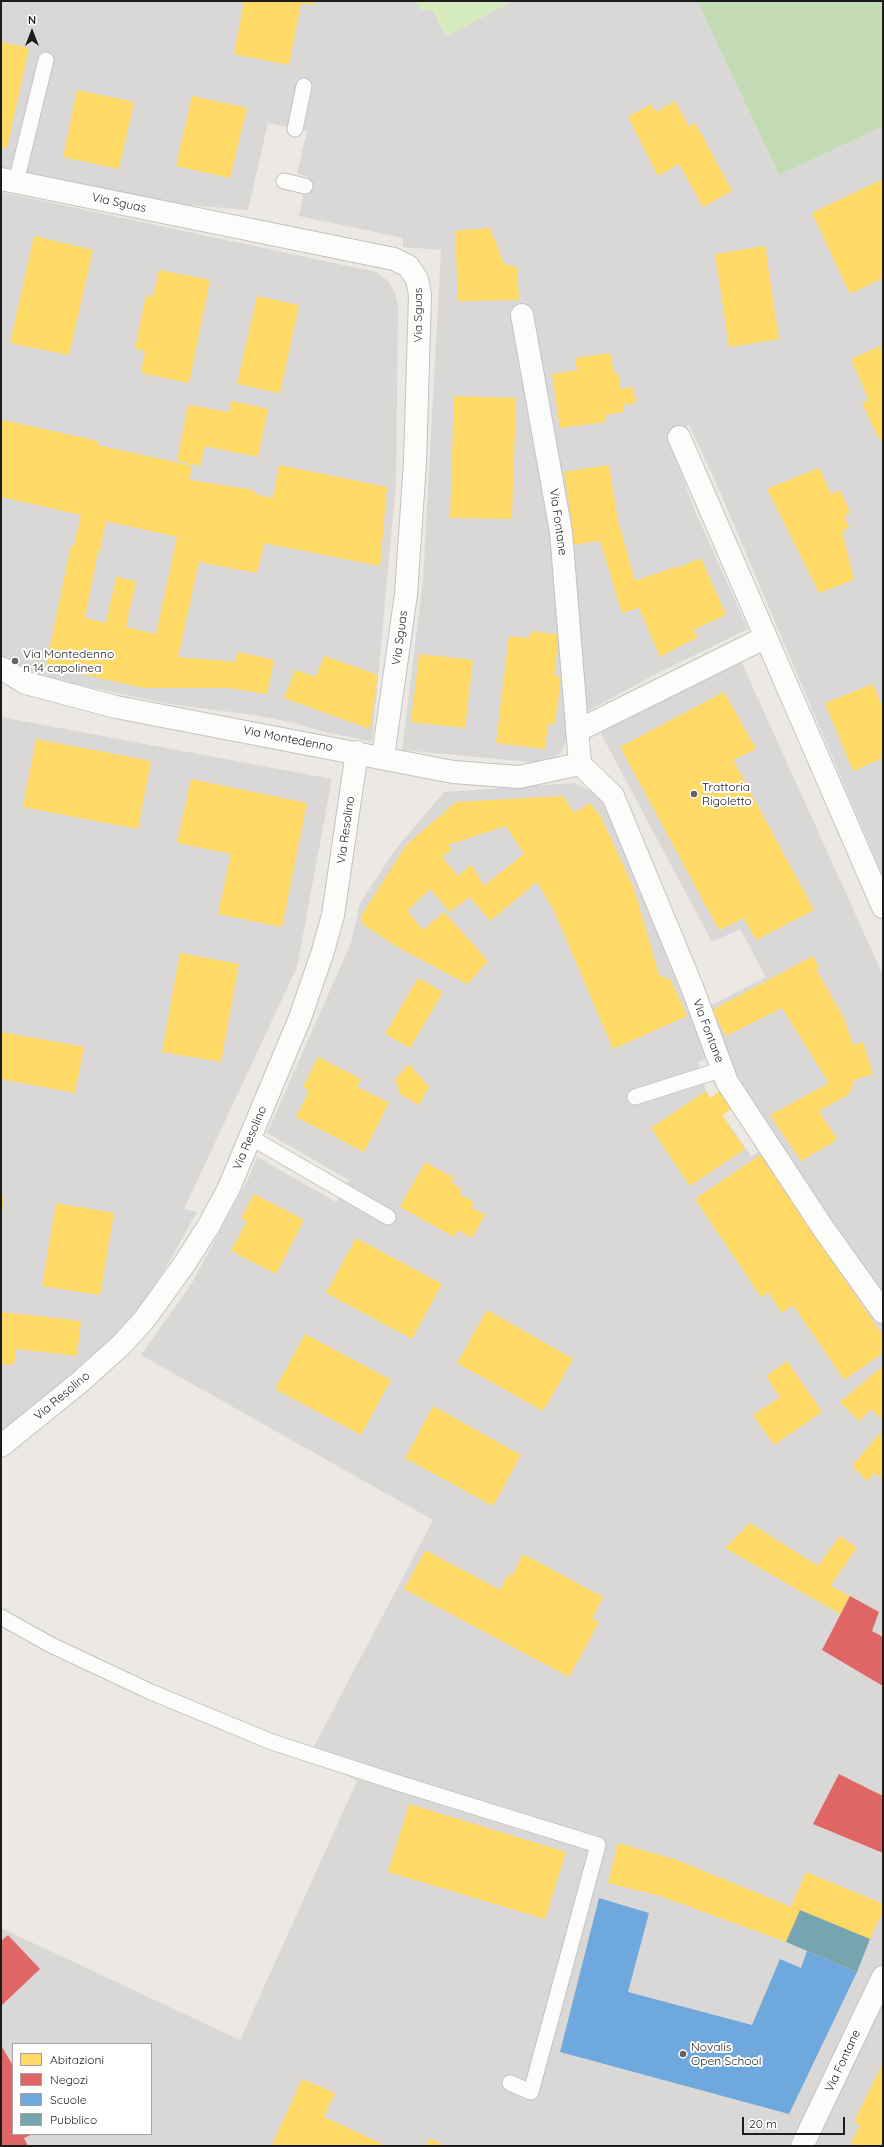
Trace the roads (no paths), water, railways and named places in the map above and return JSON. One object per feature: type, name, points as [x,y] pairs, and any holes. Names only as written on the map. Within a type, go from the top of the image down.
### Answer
[{"type":"street","name":"Via Sguas","points":[[8,180],[394,259],[408,266],[417,279],[420,294],[415,462],[406,594],[383,757]]},
{"type":"street","name":"Via Fontane","points":[[522,315],[561,532],[580,764],[613,796],[692,987],[727,1082],[824,1228],[883,1312]]},
{"type":"street","points":[[679,437],[883,907]]},
{"type":"street","points":[[577,731],[766,637]]},
{"type":"street","name":"Via Montedenno","points":[[1,668],[26,683],[116,707],[383,757],[453,772],[519,777],[580,764]]},
{"type":"street","name":"Via Resolino","points":[[1,1446],[80,1382],[121,1345],[144,1320],[208,1227],[228,1190],[300,1018],[323,951],[332,915],[357,752]]},
{"type":"street","name":"Via Fontane","points":[[802,2146],[883,1977]]},
{"type":"lane","points":[[8,180],[46,60]]},
{"type":"lane","points":[[295,129],[304,86]]},
{"type":"lane","points":[[284,181],[305,186]]},
{"type":"lane","points":[[634,1097],[722,1069]]},
{"type":"lane","points":[[250,1137],[388,1217]]},
{"type":"lane","points":[[1,1617],[52,1645],[151,1692],[272,1742],[598,1845],[531,2092],[510,2083]]},
{"type":"place","name":"Via Montedenno n 14 capolinea","points":[[15,661]]},
{"type":"place","name":"Trattoria Rigoletto","points":[[694,794]]},
{"type":"place","name":"Novalis Open School","points":[[683,2054]]}]
